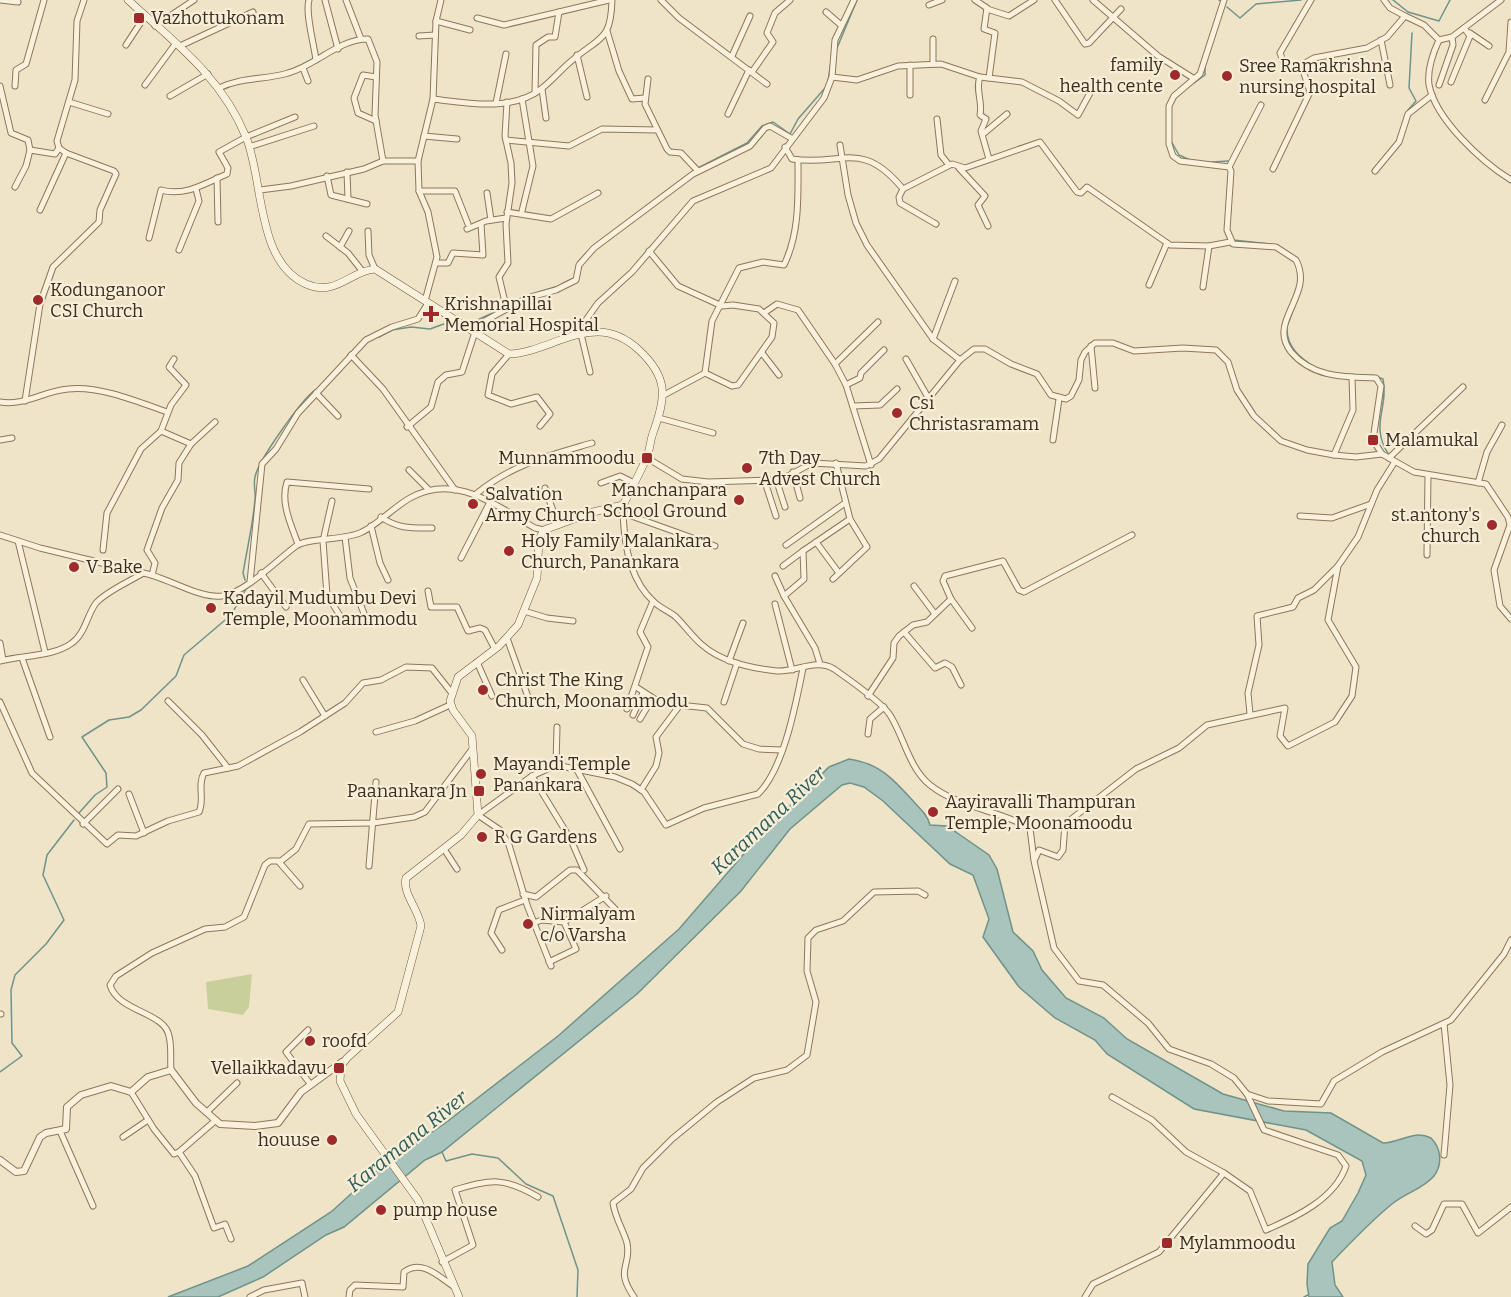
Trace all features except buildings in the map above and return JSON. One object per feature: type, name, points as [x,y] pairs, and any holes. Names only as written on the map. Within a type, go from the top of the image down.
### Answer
[{"type":"main road","points":[[132,2],[155,26],[178,44],[219,88],[246,137],[274,253],[306,284],[326,287],[346,282],[363,272],[375,269],[509,354],[520,353],[584,333],[600,332],[625,339],[658,372],[664,395],[647,458],[623,509],[544,530],[539,539],[537,578],[525,611],[507,638],[458,676],[451,692],[450,705],[466,726],[474,746],[478,815],[462,836],[405,880],[405,888],[420,917],[421,926],[398,1012],[341,1066],[340,1082],[356,1114],[418,1200],[442,1262],[459,1297]]},
{"type":"street","points":[[0,0],[18,2]]},
{"type":"street","points":[[15,86],[16,70],[26,64],[44,0]]},
{"type":"street","points":[[30,150],[55,154],[59,148],[58,133],[75,81],[77,21],[84,0]]},
{"type":"street","points":[[155,26],[194,0]]},
{"type":"street","points":[[309,0],[306,10],[311,22],[316,60]]},
{"type":"street","points":[[325,0],[338,49]]},
{"type":"street","points":[[346,0],[361,39]]},
{"type":"street","points":[[250,582],[262,464],[276,449],[298,413],[351,355],[379,332],[418,319],[426,302],[437,263],[430,220],[418,191],[418,161],[433,99],[436,21],[441,0]]},
{"type":"street","points":[[433,99],[496,103],[522,99],[535,93],[578,55],[591,49],[608,31],[611,21],[610,0],[504,25],[477,18]]},
{"type":"street","points":[[661,0],[679,18],[767,84]]},
{"type":"street","points":[[728,114],[751,71],[773,42],[766,33],[775,13],[790,0]]},
{"type":"street","points":[[590,372],[584,333],[586,320],[598,303],[632,272],[693,201],[771,168],[791,138],[824,98],[832,77],[833,49],[841,25],[854,0]]},
{"type":"street","points":[[929,5],[942,0]]},
{"type":"street","points":[[975,0],[987,9],[1009,16],[1030,1]]},
{"type":"street","points":[[1056,0],[1085,44],[1089,43],[1121,9]]},
{"type":"street","points":[[1093,0],[1158,56],[1192,78]]},
{"type":"street","points":[[1224,0],[1208,44],[1202,70],[1174,96],[1167,115],[1171,151],[1180,161],[1229,167]]},
{"type":"street","points":[[1311,0],[1280,53],[1285,66],[1292,68],[1314,58],[1366,48],[1381,40],[1405,16]]},
{"type":"street","points":[[1384,0],[1390,8],[1424,25],[1439,39]]},
{"type":"street","points":[[1439,39],[1452,37],[1466,30],[1501,0]]},
{"type":"street","points":[[987,9],[984,29],[995,33],[988,78]]},
{"type":"street","points":[[145,85],[178,44],[253,12]]},
{"type":"street","points":[[535,93],[536,45],[548,37],[555,37],[559,12]]},
{"type":"street","points":[[826,12],[841,25]]},
{"type":"street","points":[[126,45],[145,16]]},
{"type":"street","points":[[732,56],[750,16]]},
{"type":"street","points":[[436,21],[470,30]]},
{"type":"street","points":[[1485,100],[1509,52],[1511,22]]},
{"type":"street","points":[[1466,30],[1489,46]]},
{"type":"street","points":[[1451,82],[1470,36],[1466,30]]},
{"type":"street","points":[[608,31],[619,71],[632,99],[645,98]]},
{"type":"street","points":[[419,36],[435,35]]},
{"type":"street","points":[[1439,84],[1453,45],[1452,37]]},
{"type":"street","points":[[219,88],[230,82],[287,74],[361,39],[368,39],[372,44],[377,62],[376,121],[383,161]]},
{"type":"street","points":[[933,39],[933,64]]},
{"type":"street","points":[[1439,39],[1432,55],[1429,77],[1432,95],[1473,150],[1489,165],[1511,180]]},
{"type":"street","points":[[1381,40],[1390,86]]},
{"type":"street","points":[[496,103],[506,54]]},
{"type":"street","points":[[578,55],[587,97]]},
{"type":"street","points":[[832,77],[857,80],[891,67],[941,64],[980,77],[1022,82],[1034,86],[1078,115],[1096,82]]},
{"type":"street","points":[[1273,169],[1310,93],[1301,64]]},
{"type":"street","points":[[910,65],[910,95]]},
{"type":"street","points":[[303,68],[308,81]]},
{"type":"street","points":[[170,96],[208,74]]},
{"type":"street","points":[[376,77],[363,75],[354,98],[358,112],[376,121]]},
{"type":"street","points":[[980,77],[978,82],[982,106],[980,115],[986,119],[981,131],[989,159]]},
{"type":"street","points":[[648,79],[645,98],[657,130],[670,152],[681,153],[696,170]]},
{"type":"street","points":[[0,86],[11,133],[28,140],[30,150],[26,166],[15,187]]},
{"type":"street","points":[[542,89],[546,118]]},
{"type":"street","points":[[1375,171],[1399,142],[1408,114],[1432,95]]},
{"type":"street","points":[[522,99],[533,166],[522,211]]},
{"type":"street","points":[[69,102],[108,114]]},
{"type":"street","points":[[505,302],[499,277],[508,263],[507,215],[513,171],[506,140],[507,102]]},
{"type":"street","points":[[1261,105],[1229,167],[1231,171],[1227,230],[1230,242],[1235,246],[1253,244],[1276,247],[1296,260],[1301,277],[1300,290],[1285,322],[1286,345],[1300,363],[1321,373],[1376,378],[1381,387],[1373,440],[1382,454],[1414,472],[1485,484],[1494,494],[1510,525],[1494,570],[1500,606],[1511,619]]},
{"type":"street","points":[[983,134],[1007,114]]},
{"type":"street","points":[[149,238],[161,190],[178,192],[196,189],[217,178],[228,172],[219,152],[246,137],[295,117]]},
{"type":"street","points":[[937,119],[941,155],[950,165],[959,168],[986,196],[978,205],[988,226]]},
{"type":"street","points":[[249,147],[315,126]]},
{"type":"street","points":[[407,427],[431,407],[438,382],[446,375],[462,372],[472,331],[527,298],[556,290],[576,280],[579,265],[594,248],[696,170],[750,146],[765,128],[770,126],[791,138]]},
{"type":"street","points":[[506,140],[569,146],[602,129],[657,130]]},
{"type":"street","points":[[424,136],[458,139]]},
{"type":"street","points":[[959,168],[1040,142],[1077,192],[1081,193],[1087,187],[1167,243],[1209,246],[1230,242]]},
{"type":"street","points":[[840,145],[848,195],[856,223],[880,266],[933,339],[960,360]]},
{"type":"street","points":[[785,147],[792,159],[842,156],[874,162],[886,169],[903,189]]},
{"type":"street","points":[[26,401],[40,304],[53,267],[99,222],[100,210],[116,178],[114,171],[66,153],[59,148]]},
{"type":"street","points":[[40,210],[66,153]]},
{"type":"street","points":[[705,374],[712,321],[722,306],[739,268],[763,262],[784,265],[796,232],[798,160]]},
{"type":"street","points":[[260,190],[291,186],[383,161],[418,161]]},
{"type":"street","points":[[936,224],[901,204],[899,197],[903,189],[950,165]]},
{"type":"street","points":[[347,172],[348,199]]},
{"type":"street","points":[[327,176],[331,195],[367,204]]},
{"type":"street","points":[[217,178],[218,222]]},
{"type":"street","points":[[179,250],[200,201],[196,189]]},
{"type":"street","points":[[418,191],[455,191],[467,226],[507,215],[551,219],[598,194]]},
{"type":"street","points":[[487,193],[491,220]]},
{"type":"street","points":[[437,263],[448,263],[453,253],[483,255],[481,224]]},
{"type":"street","points":[[340,247],[348,231]]},
{"type":"street","points":[[368,231],[369,255],[375,269]]},
{"type":"street","points":[[326,236],[340,247],[363,272]]},
{"type":"street","points":[[474,240],[482,240]]},
{"type":"street","points":[[1149,285],[1167,243]]},
{"type":"street","points":[[1203,287],[1209,246]]},
{"type":"street","points":[[649,251],[678,286],[722,306],[733,305],[759,309],[774,323],[775,330],[762,353],[738,385],[732,386],[705,374]]},
{"type":"street","points":[[933,339],[955,281]]},
{"type":"street","points":[[764,313],[777,304],[798,310],[835,364],[846,385],[870,465]]},
{"type":"street","points":[[835,364],[878,321]]},
{"type":"street","points":[[870,465],[929,399],[960,360],[974,349],[985,349],[1011,364],[1037,374],[1052,395],[1059,399],[1071,396],[1079,380],[1081,360],[1091,346],[1101,342],[1113,343],[1134,351],[1183,348],[1216,350],[1227,362],[1237,390],[1266,429],[1281,441],[1307,450],[1334,455],[1356,457],[1382,454]]},
{"type":"street","points":[[1091,346],[1095,388]]},
{"type":"street","points":[[846,385],[860,378],[861,373],[884,350]]},
{"type":"street","points":[[762,353],[779,375]]},
{"type":"street","points":[[509,354],[492,374],[488,395],[511,404],[537,397],[550,414],[540,426]]},
{"type":"street","points":[[351,355],[383,389],[407,427],[455,490]]},
{"type":"street","points":[[103,550],[107,513],[141,449],[161,431],[167,412],[186,384],[169,366],[174,359]]},
{"type":"street","points":[[906,359],[929,399]]},
{"type":"street","points":[[664,395],[705,374]]},
{"type":"street","points":[[1334,455],[1353,410],[1352,377]]},
{"type":"street","points":[[1250,714],[1248,693],[1259,645],[1257,616],[1293,607],[1298,598],[1314,590],[1338,566],[1358,537],[1391,460],[1463,387]]},
{"type":"street","points":[[0,402],[14,404],[68,389],[122,397],[167,412]]},
{"type":"street","points":[[853,406],[880,405],[897,389]]},
{"type":"street","points":[[316,393],[338,416]]},
{"type":"street","points":[[1053,440],[1059,399]]},
{"type":"street","points":[[659,418],[712,434]]},
{"type":"street","points":[[152,575],[155,563],[147,550],[162,508],[178,480],[178,465],[191,444],[197,441],[205,429],[215,422]]},
{"type":"street","points":[[1478,483],[1487,452],[1502,425]]},
{"type":"street","points":[[161,431],[191,444]]},
{"type":"street","points":[[0,440],[12,438]]},
{"type":"street","points":[[476,494],[498,476],[524,463],[592,443]]},
{"type":"street","points":[[647,458],[682,479],[708,482],[776,479],[812,463],[870,465]]},
{"type":"street","points":[[833,579],[867,548],[850,519],[836,463]]},
{"type":"street","points":[[410,470],[429,490]]},
{"type":"street","points":[[793,472],[800,498]]},
{"type":"street","points":[[1427,555],[1428,475]]},
{"type":"street","points":[[601,483],[620,476],[634,483]]},
{"type":"street","points":[[764,479],[776,516]]},
{"type":"street","points":[[776,479],[784,507]]},
{"type":"street","points":[[298,544],[287,514],[284,492],[287,482],[304,481],[369,489]]},
{"type":"street","points":[[545,488],[558,525]]},
{"type":"street","points":[[0,536],[152,575],[218,597],[232,595],[298,544],[362,533],[381,517],[409,499],[429,490],[455,490],[476,494],[535,528],[544,530]]},
{"type":"street","points":[[333,501],[323,541],[327,595],[344,622]]},
{"type":"street","points":[[460,558],[490,502]]},
{"type":"street","points":[[786,545],[845,502]]},
{"type":"street","points":[[1300,516],[1332,518],[1371,504]]},
{"type":"street","points":[[715,546],[623,509],[623,529],[630,561],[636,577],[653,602],[675,616],[700,644],[729,661],[777,671],[820,664],[832,669],[884,707],[892,717],[904,747],[928,784],[982,811],[1028,826],[1032,833],[1034,861],[1054,948],[1079,981],[1103,986],[1148,1023],[1169,1049],[1211,1064],[1234,1077],[1247,1094],[1264,1130],[1338,1155],[1346,1166],[1341,1180],[1304,1213],[1266,1230],[1250,1191],[1224,1173],[1186,1152],[1152,1120],[1112,1097]]},
{"type":"street","points":[[381,517],[393,526],[432,528]]},
{"type":"street","points":[[783,566],[850,519]]},
{"type":"street","points":[[371,526],[380,563],[388,580]]},
{"type":"street","points":[[972,628],[951,599],[943,581],[945,576],[1003,561],[1019,590],[1024,592],[1132,535]]},
{"type":"street","points":[[345,537],[350,578],[367,621]]},
{"type":"street","points":[[18,542],[45,652]]},
{"type":"street","points":[[816,542],[839,573]]},
{"type":"street","points":[[784,596],[804,579],[802,551]]},
{"type":"street","points":[[1034,861],[1039,850],[1058,857],[1063,850],[1065,824],[1136,769],[1179,748],[1207,725],[1285,708],[1280,736],[1288,746],[1335,722],[1348,704],[1354,688],[1356,667],[1328,620],[1338,566]]},
{"type":"street","points":[[0,643],[1,661],[60,650],[74,642],[96,603],[109,592],[121,588],[143,573]]},
{"type":"street","points":[[261,573],[286,607]]},
{"type":"street","points":[[775,576],[784,596],[815,648],[820,664]]},
{"type":"street","points":[[914,586],[935,614]]},
{"type":"street","points":[[428,591],[430,607],[457,607],[468,631],[480,628],[485,630],[495,649]]},
{"type":"street","points":[[868,696],[893,658],[894,644],[904,632],[917,623],[927,622],[951,599]]},
{"type":"street","points":[[627,709],[648,647],[640,632],[653,602]]},
{"type":"street","points":[[775,604],[792,670]]},
{"type":"street","points":[[525,611],[547,618],[573,621]]},
{"type":"street","points":[[729,661],[743,623]]},
{"type":"street","points":[[904,632],[935,668],[945,663],[952,668],[961,685]]},
{"type":"street","points":[[507,638],[528,698]]},
{"type":"street","points":[[22,658],[50,737]]},
{"type":"street","points":[[477,662],[492,696]]},
{"type":"street","points":[[724,702],[737,663]]},
{"type":"street","points":[[0,702],[32,774],[107,844],[118,835],[144,833],[168,821],[199,812],[202,805],[202,777],[206,772],[238,766],[345,703],[360,684],[381,680],[406,667],[432,668],[451,692]]},
{"type":"street","points":[[564,922],[576,949],[550,964],[524,897],[509,845],[500,830],[478,815],[532,776],[556,765],[615,777],[641,790],[666,825],[704,808],[758,794],[772,772],[788,735],[803,668]]},
{"type":"street","points":[[303,680],[325,716]]},
{"type":"street","points":[[636,687],[661,703],[707,708],[743,744],[759,749],[782,750]]},
{"type":"street","points":[[633,715],[643,693]]},
{"type":"street","points":[[640,719],[652,699]]},
{"type":"street","points":[[168,701],[202,735],[228,768]]},
{"type":"street","points":[[376,732],[415,721],[450,705]]},
{"type":"street","points":[[641,790],[656,766],[658,753],[655,740],[657,734],[680,705]]},
{"type":"street","points":[[868,734],[870,719],[884,707]]},
{"type":"street","points":[[556,765],[557,727]]},
{"type":"street","points":[[279,862],[296,849],[312,823],[373,823],[414,817],[425,812],[474,746]]},
{"type":"street","points":[[576,768],[620,849]]},
{"type":"street","points":[[532,776],[571,840],[584,870]]},
{"type":"street","points":[[369,866],[376,782]]},
{"type":"street","points":[[83,824],[118,789]]},
{"type":"street","points":[[129,794],[144,833]]},
{"type":"street","points":[[444,849],[457,869]]},
{"type":"street","points":[[300,886],[279,862],[270,861],[265,865],[244,917],[225,927],[205,929],[153,953],[116,976],[111,982],[114,994],[142,1014],[162,1023],[170,1035],[171,1070],[187,1093],[216,1120],[238,1126],[278,1123],[301,1092],[347,1058]]},
{"type":"street","points":[[502,950],[491,933],[499,910],[524,897],[536,897],[570,870],[577,870],[606,897],[616,910]]},
{"type":"street","points":[[634,1297],[623,1274],[627,1254],[626,1242],[615,1217],[614,1203],[631,1189],[643,1168],[672,1138],[717,1102],[754,1078],[787,1070],[807,1055],[816,1002],[807,971],[808,938],[816,930],[843,921],[874,892],[918,891],[926,895]]},
{"type":"street","points":[[533,923],[542,920],[564,922],[606,897]]},
{"type":"street","points":[[1247,1094],[1268,1101],[1322,1104],[1334,1081],[1382,1052],[1451,1020],[1504,954],[1511,940]]},
{"type":"street","points":[[1444,1024],[1450,1085],[1444,1155]]},
{"type":"street","points":[[308,1030],[286,1052],[311,1085]]},
{"type":"street","points":[[131,1092],[148,1077],[171,1070]]},
{"type":"street","points":[[207,1112],[237,1083]]},
{"type":"street","points":[[0,1160],[16,1172],[24,1171],[40,1137],[46,1133],[66,1129],[67,1107],[81,1095],[111,1086],[131,1092],[148,1120],[174,1154],[216,1120]]},
{"type":"street","points":[[123,1137],[148,1120]]},
{"type":"street","points":[[60,1131],[93,1206]]},
{"type":"street","points":[[179,1152],[195,1176],[214,1228],[225,1224],[231,1239]]},
{"type":"street","points":[[1085,1297],[1093,1284],[1159,1252],[1224,1173]]},
{"type":"street","points":[[442,1262],[473,1245],[455,1190],[495,1179],[527,1190],[538,1197]]},
{"type":"street","points":[[1415,1226],[1426,1234],[1432,1230],[1444,1204],[1462,1204],[1478,1233],[1511,1207]]},
{"type":"street","points":[[349,1297],[350,1290],[355,1285],[403,1287],[404,1272],[418,1266],[428,1269],[453,1286]]},
{"type":"street","points":[[250,1297],[264,1290],[303,1283],[305,1297]]},
{"type":"green space","points":[[252,974],[249,1007],[243,1015],[208,1009],[206,982]]},
{"type":"water","points":[[849,759],[870,764],[886,774],[924,812],[930,825],[947,826],[989,855],[997,869],[1013,932],[1033,951],[1042,970],[1066,998],[1104,1018],[1127,1039],[1223,1094],[1284,1111],[1331,1113],[1383,1143],[1418,1135],[1431,1138],[1440,1156],[1439,1166],[1434,1176],[1425,1184],[1397,1200],[1332,1262],[1335,1285],[1343,1297],[1309,1297],[1308,1264],[1330,1228],[1342,1221],[1358,1193],[1366,1175],[1362,1161],[1306,1130],[1194,1109],[1107,1054],[1095,1040],[1055,1018],[1019,987],[983,937],[989,919],[973,875],[950,864],[883,801],[864,787],[850,783],[842,785],[790,829],[741,891],[637,994],[442,1152],[425,1160],[344,1227],[326,1235],[263,1277],[218,1297],[168,1297],[248,1266],[331,1212],[384,1164],[444,1124],[558,1036],[679,929],[755,841],[829,767]]},
{"type":"waterway","points":[[837,48],[857,0]]},
{"type":"waterway","points":[[1227,7],[1240,18],[1256,4],[1301,0]]},
{"type":"waterway","points":[[1393,0],[1408,12],[1439,21],[1450,0]]},
{"type":"waterway","points":[[1408,110],[1416,101],[1409,88],[1412,33]]},
{"type":"waterway","points":[[828,81],[831,62]]},
{"type":"waterway","points":[[1194,83],[1205,75],[1205,64]]},
{"type":"waterway","points":[[698,168],[747,143],[762,126],[773,122],[790,134],[798,119],[825,88]]},
{"type":"waterway","points":[[1171,141],[1179,155],[1190,160]]},
{"type":"waterway","points":[[1212,162],[1228,161]]},
{"type":"waterway","points":[[621,225],[686,176]]},
{"type":"waterway","points":[[1230,218],[1231,208]]},
{"type":"waterway","points":[[1233,240],[1270,244]]},
{"type":"waterway","points":[[578,262],[587,252]]},
{"type":"waterway","points":[[562,284],[574,278]]},
{"type":"waterway","points":[[1288,324],[1302,286]]},
{"type":"waterway","points":[[528,295],[555,287]]},
{"type":"waterway","points":[[473,322],[508,306]]},
{"type":"waterway","points":[[379,337],[392,330],[411,327],[430,329],[452,321]]},
{"type":"waterway","points":[[1287,329],[1292,347],[1304,360],[1315,367]]},
{"type":"waterway","points":[[1372,375],[1383,379],[1384,399],[1380,435],[1389,455]]},
{"type":"waterway","points":[[245,580],[243,573],[253,518],[254,480],[258,469],[291,418],[315,390]]},
{"type":"waterway","points":[[79,813],[95,795],[107,787],[106,773],[82,737],[109,720],[129,717],[141,710],[176,676],[184,655],[231,615],[246,589]]},
{"type":"waterway","points":[[0,1072],[22,1056],[12,1043],[11,990],[15,975],[46,944],[64,920],[43,875],[47,855],[74,820]]},
{"type":"waterway","points":[[442,1152],[446,1161],[472,1154],[498,1158],[526,1184],[553,1196],[578,1270],[577,1297]]},
{"type":"waterway","points":[[1304,1297],[1308,1295]]},
{"type":"place","name":"Vazhottukonam","points":[[139,18]]},
{"type":"place","name":"family health cente","points":[[1175,75]]},
{"type":"place","name":"Sree Ramakrishna nursing hospital","points":[[1227,76]]},
{"type":"place","name":"Kodunganoor CSI Church","points":[[38,300]]},
{"type":"place","name":"Krishnapillai Memorial Hospital","points":[[431,314]]},
{"type":"place","name":"Csi Christasramam","points":[[897,413]]},
{"type":"place","name":"Malamukal","points":[[1373,440]]},
{"type":"place","name":"Munnammoodu","points":[[647,458]]},
{"type":"place","name":"7th Day Advest Church","points":[[747,468]]},
{"type":"place","name":"Manchanpara School Ground","points":[[739,500]]},
{"type":"place","name":"Salvation Army Church","points":[[473,504]]},
{"type":"place","name":"st.antony's church","points":[[1492,525]]},
{"type":"place","name":"Holy Family Malankara Church, Panankara","points":[[509,551]]},
{"type":"place","name":"V Bake","points":[[74,567]]},
{"type":"place","name":"Kadayil Mudumbu Devi Temple, Moonammodu","points":[[211,608]]},
{"type":"place","name":"Christ The King Church, Moonammodu","points":[[483,690]]},
{"type":"place","name":"Mayandi Temple Panankara","points":[[481,774]]},
{"type":"place","name":"Paanankara Jn","points":[[479,791]]},
{"type":"place","name":"Aayiravalli Thampuran Temple, Moonamoodu","points":[[933,812]]},
{"type":"place","name":"R G Gardens","points":[[482,837]]},
{"type":"place","name":"Nirmalyam c/o Varsha","points":[[528,924]]},
{"type":"place","name":"roofd","points":[[310,1041]]},
{"type":"place","name":"Vellaikkadavu","points":[[339,1068]]},
{"type":"place","name":"houuse","points":[[332,1140]]},
{"type":"place","name":"pump house","points":[[381,1210]]},
{"type":"place","name":"Mylammoodu","points":[[1167,1243]]},
{"type":"water label","name":"Karamana River","points":[[768,820]]},
{"type":"water label","name":"Karamana River","points":[[407,1141]]}]
